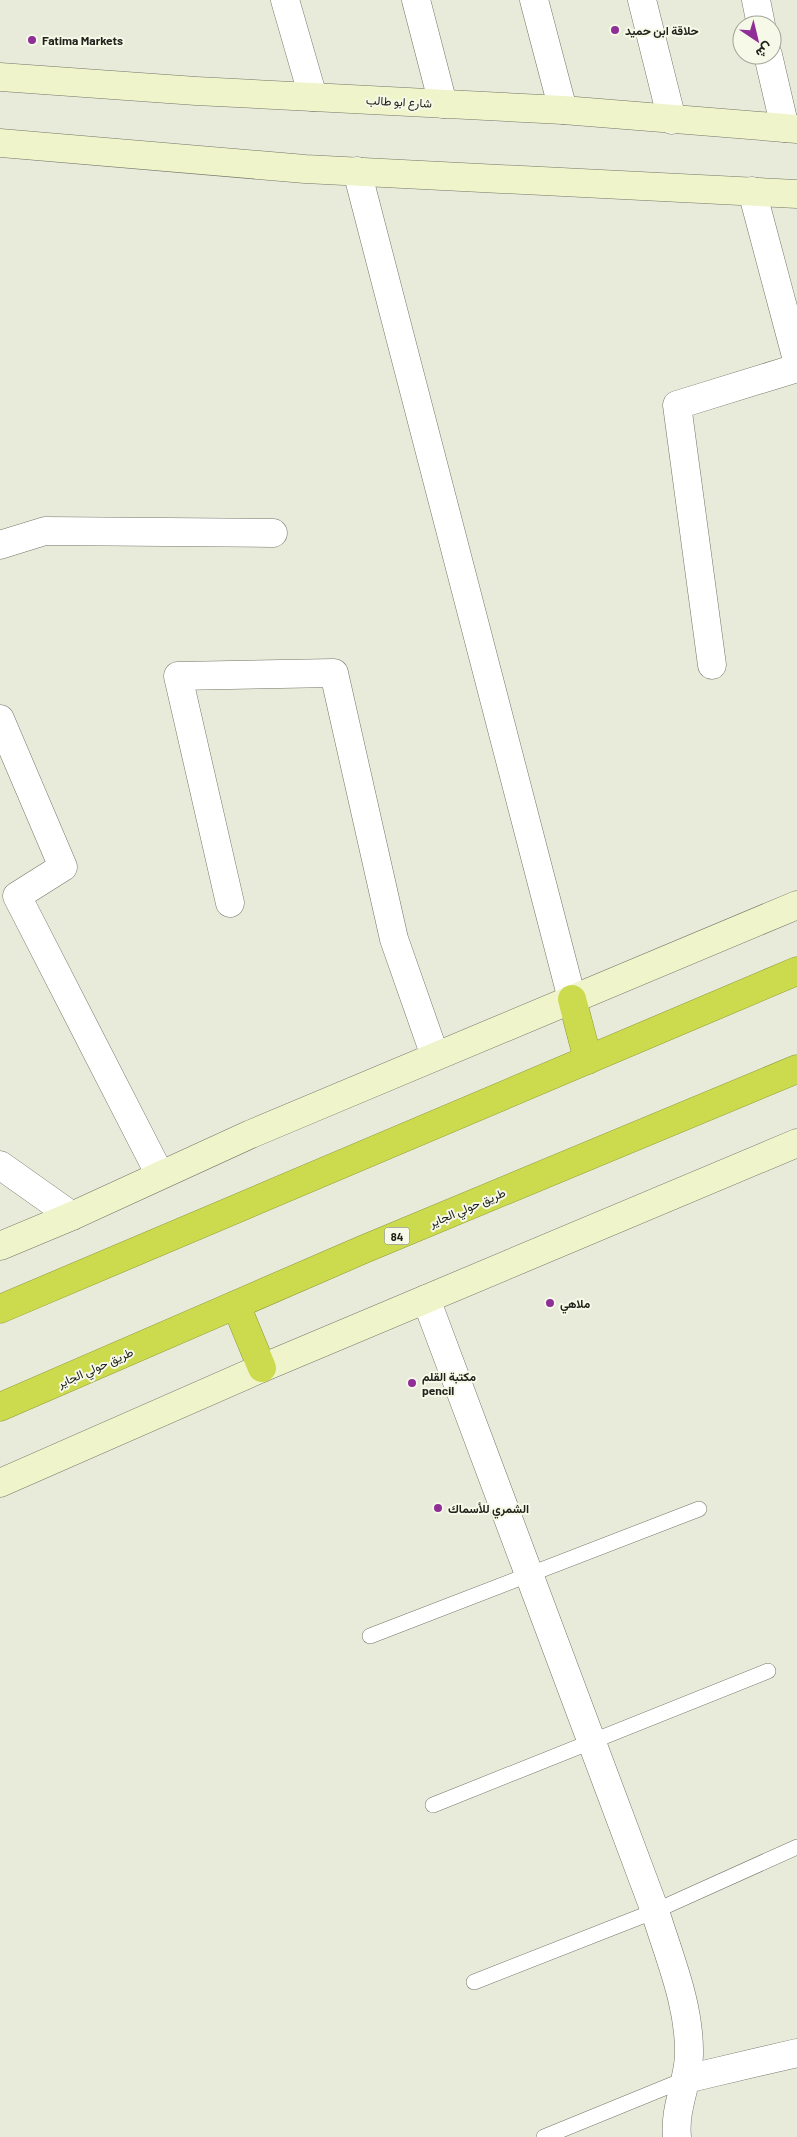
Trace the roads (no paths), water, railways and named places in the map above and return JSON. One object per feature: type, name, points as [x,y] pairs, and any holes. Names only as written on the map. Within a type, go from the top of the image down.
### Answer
[{"type":"highway","points":[[0,1309],[797,971]]},
{"type":"highway","points":[[572,999],[588,1060]]},
{"type":"highway","name":"طريق حولي الجاير","points":[[0,1408],[380,1243],[797,1070]]},
{"type":"highway","points":[[236,1306],[262,1368]]},
{"type":"main road","name":"شارع ابو طالب","points":[[0,77],[196,91],[563,110],[791,129]]},
{"type":"main road","points":[[0,142],[304,168],[797,194]]},
{"type":"main road","points":[[0,1246],[72,1216],[251,1134],[797,905]]},
{"type":"main road","points":[[0,1483],[262,1368],[797,1143]]},
{"type":"street","points":[[286,0],[313,97]]},
{"type":"street","points":[[416,0],[443,104]]},
{"type":"street","points":[[534,0],[563,110]]},
{"type":"street","points":[[642,0],[672,120]]},
{"type":"street","points":[[756,0],[760,15]]},
{"type":"street","points":[[771,65],[791,129]]},
{"type":"street","points":[[357,171],[572,999]]},
{"type":"street","points":[[752,191],[797,360]]},
{"type":"street","points":[[712,665],[677,405],[797,368]]},
{"type":"street","points":[[0,545],[45,531],[273,533]]},
{"type":"street","points":[[230,903],[178,676],[334,672],[394,938],[435,1056]]},
{"type":"street","points":[[0,720],[63,867],[17,896],[160,1175]]},
{"type":"street","points":[[0,1165],[72,1216]]},
{"type":"street","points":[[426,1299],[655,1911],[685,2008],[689,2035],[689,2058],[686,2079],[677,2109],[677,2137]]},
{"type":"street","points":[[686,2079],[797,2053]]},
{"type":"lane","points":[[370,1636],[699,1509]]},
{"type":"lane","points":[[433,1805],[768,1670]]},
{"type":"lane","points":[[474,1982],[655,1911],[797,1847]]},
{"type":"lane","points":[[544,2137],[686,2079]]},
{"type":"place","name":"حلاقة ابن حميد","points":[[615,30]]},
{"type":"place","name":"Fatima Markets","points":[[32,40]]},
{"type":"place","name":"ملاهي","points":[[550,1303]]},
{"type":"place","name":"مكتبة القلم pencil","points":[[412,1383]]},
{"type":"place","name":"الشمري للأسماك","points":[[438,1508]]}]
